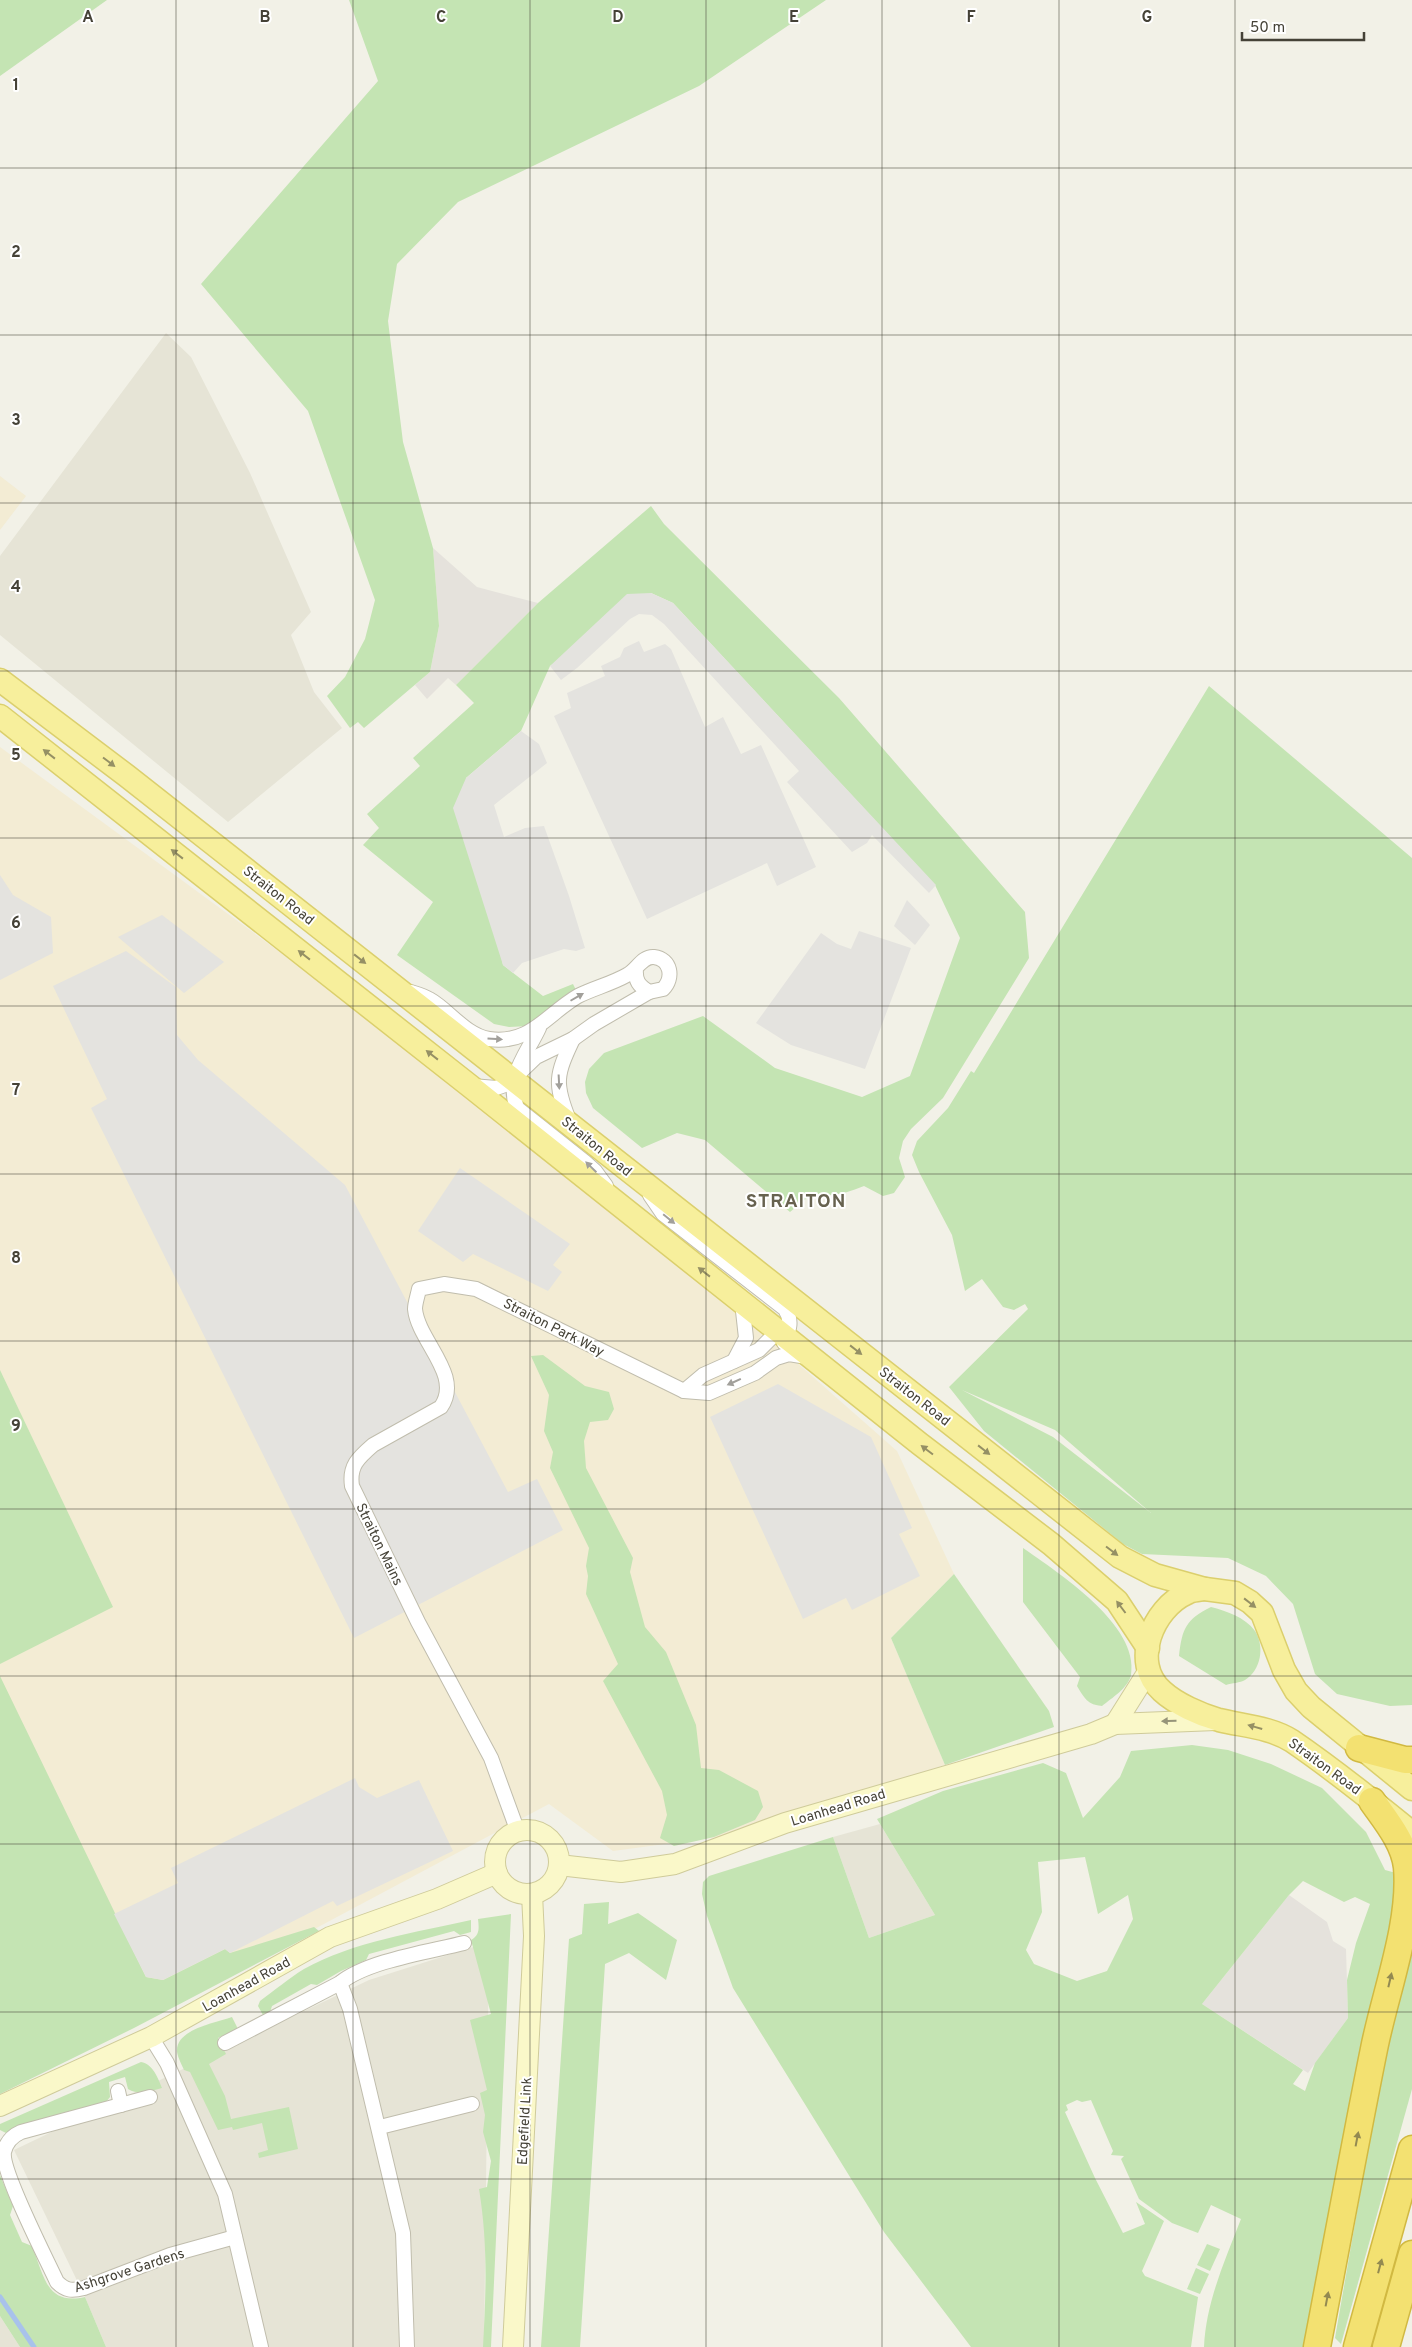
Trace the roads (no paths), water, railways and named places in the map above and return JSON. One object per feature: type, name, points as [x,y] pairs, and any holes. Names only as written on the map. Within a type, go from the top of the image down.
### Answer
[{"type":"highway","points":[[1360,1748],[1405,1760],[1412,1760]]},
{"type":"highway","points":[[1318,2347],[1374,2047],[1404,1922],[1407,1894],[1407,1866],[1401,1844],[1372,1801]]},
{"type":"highway","points":[[1358,2347],[1412,2149]]},
{"type":"highway","points":[[1386,2347],[1412,2254]]},
{"type":"main road","name":"Straiton Road","points":[[0,680],[135,781],[1120,1557],[1155,1575],[1205,1589],[1236,1593],[1262,1613],[1284,1670],[1296,1690],[1311,1707],[1412,1789]]},
{"type":"main road","name":"Straiton Road","points":[[0,716],[742,1302],[785,1330],[816,1361],[920,1444],[1051,1544],[1117,1601],[1148,1659],[1161,1691],[1187,1707],[1218,1719],[1243,1724],[1290,1739],[1412,1833]]},
{"type":"main road","name":"Straiton Road","points":[[1148,1659],[1152,1627],[1166,1608],[1188,1592],[1205,1589]]},
{"type":"main road","points":[[1115,1724],[1148,1659]]},
{"type":"main road","name":"Loanhead Road","points":[[559,1865],[621,1872],[649,1870],[675,1864],[785,1823],[1091,1734],[1115,1724],[1218,1719]]},
{"type":"main road","points":[[528,1830],[538,1832],[547,1838],[556,1850],[559,1865],[556,1875],[542,1891],[532,1894],[520,1894],[510,1890],[497,1873],[495,1864],[498,1848],[503,1840],[518,1832],[528,1830]]},
{"type":"main road","name":"Loanhead Road","points":[[0,2106],[151,2037],[330,1937],[437,1899],[497,1873]]},
{"type":"main road","name":"Edgefield Link","points":[[513,2347],[534,1936],[532,1894]]},
{"type":"street","points":[[470,1086],[496,1088],[515,1080],[536,1057],[574,1039],[594,1024],[649,992],[659,991],[667,985],[670,974],[662,960],[651,957],[640,962],[636,969],[638,984],[649,992]]},
{"type":"street","points":[[620,1206],[595,1171],[516,1108],[514,1100],[515,1080],[521,1058],[539,1028],[571,1000],[636,969]]},
{"type":"street","points":[[392,984],[429,999],[472,1033],[487,1039],[512,1039],[539,1028]]},
{"type":"street","points":[[572,1126],[561,1100],[558,1078],[563,1060],[574,1039]]},
{"type":"street","points":[[640,1180],[663,1214],[785,1309],[785,1330]]},
{"type":"street","name":"Straiton Park Way","points":[[419,1289],[444,1284],[476,1289],[684,1391],[709,1393],[755,1373],[776,1358],[785,1330]]},
{"type":"street","name":"Straiton Mains","points":[[419,1289],[416,1309],[447,1380],[447,1398],[441,1407],[373,1445],[353,1463],[350,1475],[352,1486],[418,1622],[491,1758],[518,1832]]},
{"type":"street","points":[[734,1361],[746,1338],[742,1302]]},
{"type":"street","points":[[684,1391],[704,1374],[759,1350],[785,1330],[796,1317],[818,1320]]},
{"type":"street","points":[[776,1358],[789,1354],[816,1361]]},
{"type":"street","points":[[225,2043],[340,1983],[349,1976],[368,1968],[464,1943]]},
{"type":"street","points":[[340,1983],[350,2009],[380,2127],[403,2233],[407,2347]]},
{"type":"street","points":[[151,2037],[167,2063],[225,2194],[261,2347]]},
{"type":"street","points":[[118,2090],[121,2104]]},
{"type":"street","name":"Ashgrove Gardens","points":[[150,2097],[21,2132],[13,2136],[4,2151],[4,2160],[14,2189],[57,2282],[64,2289],[78,2289],[170,2255],[235,2237]]},
{"type":"street","points":[[380,2127],[472,2104]]},
{"type":"waterway","points":[[0,2297],[34,2347]]},
{"type":"district","name":"STRAITON","points":[[796,1200]]}]
